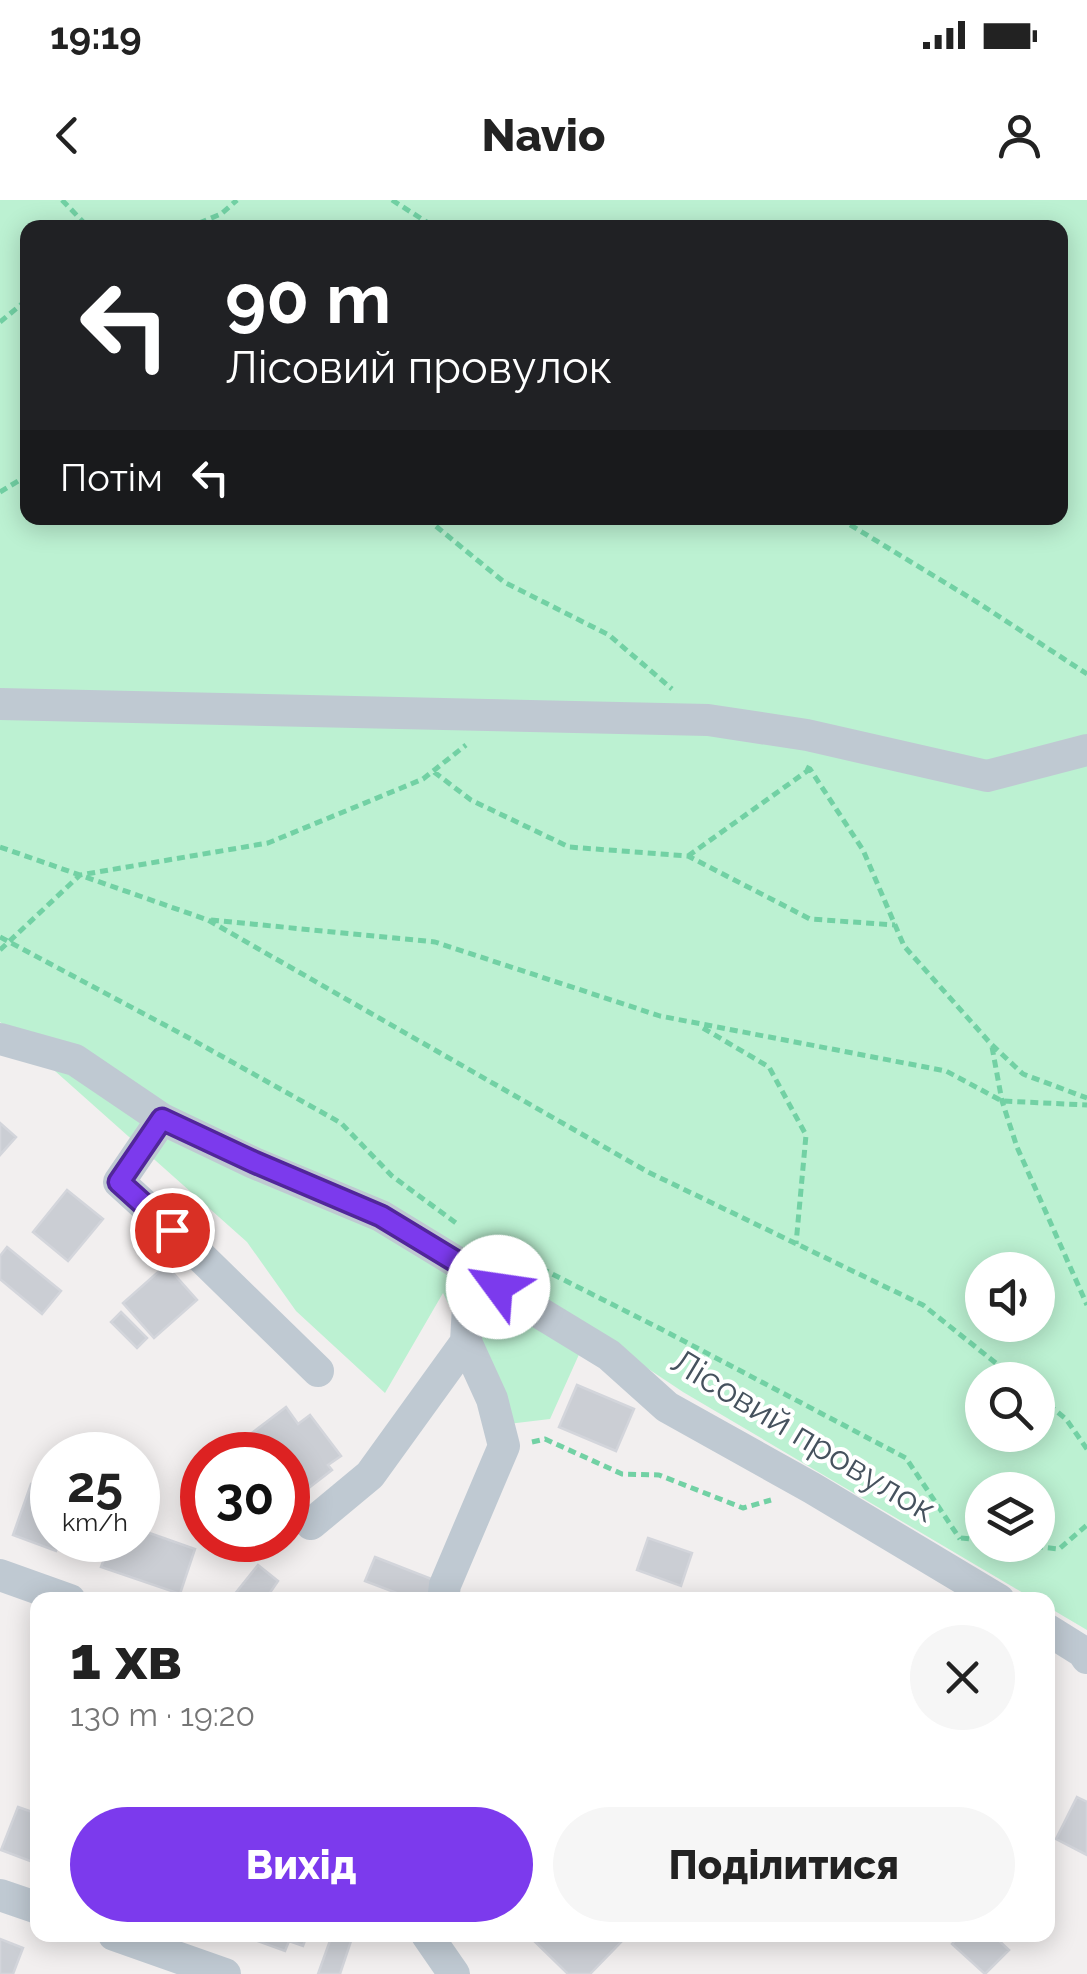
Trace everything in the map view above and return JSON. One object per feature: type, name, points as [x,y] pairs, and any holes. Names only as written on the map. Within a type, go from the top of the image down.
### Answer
[{"type":"street","points":[[0,704],[708,720],[807,734],[987,776],[1087,750]]},
{"type":"street","points":[[0,1039],[75,1060],[162,1119],[119,1182],[318,1371]]},
{"type":"street","name":"Лісовий провулок","points":[[162,1119],[381,1216],[609,1355],[667,1407],[987,1592]]},
{"type":"street","points":[[445,1592],[504,1446],[492,1398],[466,1342],[470,1270]]},
{"type":"street","points":[[310,1524],[370,1475],[466,1342]]},
{"type":"street","points":[[0,1575],[48,1592]]},
{"type":"street","points":[[1055,1634],[1087,1658]]},
{"type":"street","points":[[0,1895],[30,1905]]},
{"type":"street","points":[[134,1942],[225,1974]]},
{"type":"street","points":[[430,1942],[444,1972]]},
{"type":"path","points":[[62,200],[81,220]]},
{"type":"path","points":[[207,220],[222,214],[237,200]]},
{"type":"path","points":[[392,200],[423,220]]},
{"type":"path","points":[[0,322],[20,306]]},
{"type":"path","points":[[435,525],[504,582],[609,635],[708,720]]},
{"type":"path","points":[[850,525],[1087,674]]},
{"type":"path","points":[[0,950],[80,874],[268,843],[423,779],[504,715]]},
{"type":"path","points":[[793,760],[810,768],[863,850],[904,946],[991,1044],[1024,1074],[1087,1102]]},
{"type":"path","points":[[688,856],[810,768]]},
{"type":"path","points":[[433,771],[472,800],[569,847],[688,856],[810,919],[895,925]]},
{"type":"path","points":[[0,847],[208,920],[648,1172],[923,1305],[994,1362]]},
{"type":"path","points":[[208,920],[434,942],[660,1016],[946,1071],[1002,1101],[1087,1102]]},
{"type":"path","points":[[0,937],[341,1123],[392,1176],[468,1232]]},
{"type":"path","points":[[696,1024],[769,1067],[806,1135],[796,1244]]},
{"type":"path","points":[[991,1044],[1002,1101],[1017,1147],[1087,1305]]},
{"type":"path","points":[[483,1240],[906,1458],[965,1547]]},
{"type":"path","points":[[1055,1410],[1087,1449]]},
{"type":"path","points":[[504,1446],[545,1439],[622,1474],[658,1475],[744,1508],[812,1488]]},
{"type":"path","points":[[1055,1549],[1087,1525]]},
{"type":"path","points":[[959,1538],[965,1539]]},
{"type":"green space","points":[[0,200],[1087,200],[1087,1630],[1055,1611],[1055,1592],[1021,1592],[971,1562],[1055,1562],[1055,1472],[965,1472],[965,1559],[683,1392],[590,1330],[550,1419],[508,1424],[443,1293],[385,1393],[296,1311],[247,1242],[0,1022]]},
{"type":"building","points":[[0,1123],[16,1137],[0,1155]]},
{"type":"building","points":[[67,1190],[103,1219],[68,1261],[33,1232]]},
{"type":"building","points":[[7,1247],[61,1291],[42,1314],[0,1279],[0,1256]]},
{"type":"building","points":[[166,1265],[197,1300],[154,1338],[123,1303]]},
{"type":"building","points":[[121,1312],[147,1338],[137,1348],[111,1322]]},
{"type":"building","points":[[577,1385],[634,1409],[616,1451],[559,1427]]},
{"type":"building","points":[[286,1407],[298,1424],[310,1415],[341,1456],[328,1465],[332,1470],[310,1487],[310,1432],[253,1432]]},
{"type":"building","points":[[30,1487],[30,1541],[13,1535]]},
{"type":"building","points":[[160,1537],[180,1544],[180,1562],[191,1562],[181,1592],[101,1567],[103,1562],[160,1562]]},
{"type":"building","points":[[648,1538],[692,1553],[681,1586],[637,1570]]},
{"type":"building","points":[[375,1557],[434,1580],[429,1592],[394,1592],[365,1581]]},
{"type":"building","points":[[258,1565],[278,1581],[270,1592],[236,1592]]},
{"type":"building","points":[[1077,1797],[1087,1802],[1087,1855],[1056,1839]]},
{"type":"building","points":[[18,1807],[30,1811],[30,1861],[1,1850]]},
{"type":"building","points":[[0,1939],[23,1948],[13,1974],[0,1974]]},
{"type":"building","points":[[260,1942],[289,1942],[285,1951]]},
{"type":"building","points":[[329,1942],[351,1942],[340,1974],[318,1974]]},
{"type":"building","points":[[535,1942],[621,1942],[590,1974],[568,1974]]},
{"type":"building","points":[[1000,1942],[1009,1950],[985,1974],[952,1944]]},
{"type":"route","points":[[172,1230],[119,1182],[162,1119],[381,1216],[498,1287]]}]
